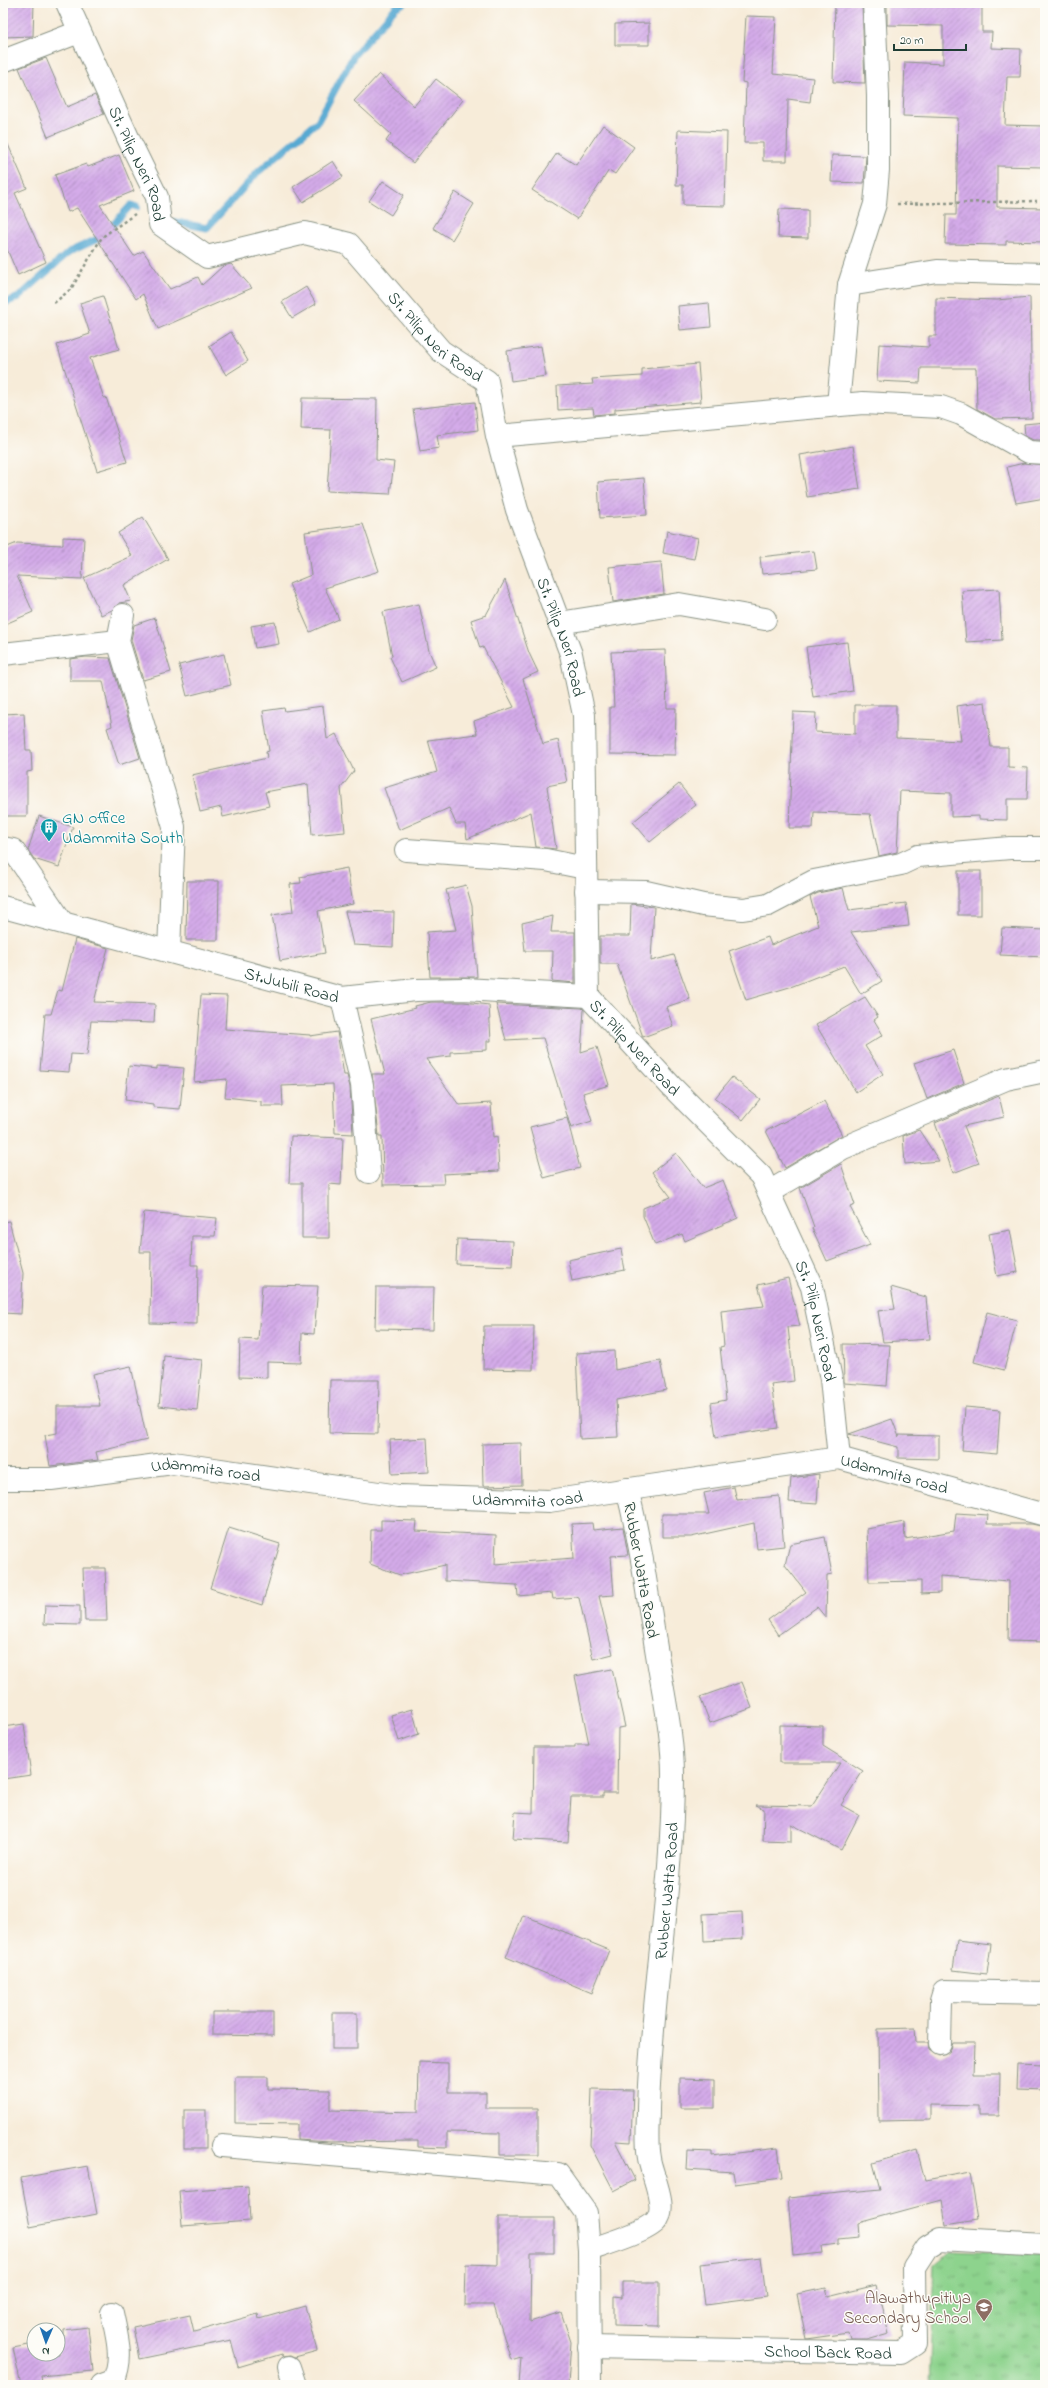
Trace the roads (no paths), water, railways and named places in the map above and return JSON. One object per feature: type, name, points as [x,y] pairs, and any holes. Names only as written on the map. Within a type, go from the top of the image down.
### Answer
[{"type":"street","name":"St. Pilip Neri Road","points":[[67,3],[79,32],[157,197],[160,224],[207,257],[305,233],[349,244],[441,351],[487,381],[497,436],[517,510],[571,654],[584,715],[588,996],[671,1086],[761,1176],[812,1287],[831,1379],[839,1458]]},
{"type":"street","points":[[838,405],[849,285],[875,204],[878,170],[878,96],[874,3]]},
{"type":"street","points":[[3,61],[79,32]]},
{"type":"street","points":[[849,285],[936,271],[1045,274]]},
{"type":"street","points":[[497,436],[863,403],[941,407],[961,414],[1029,452],[1045,453]]},
{"type":"street","points":[[559,623],[678,604],[764,619]]},
{"type":"street","points":[[123,615],[118,641],[174,826],[169,951]]},
{"type":"street","points":[[3,654],[118,641]]},
{"type":"street","points":[[3,848],[14,850],[62,922]]},
{"type":"street","points":[[586,891],[646,892],[703,905],[743,908],[768,905],[814,881],[901,864],[918,856],[1010,848],[1045,848]]},
{"type":"street","points":[[406,850],[546,860],[585,868]]},
{"type":"street","name":"St.Jubili Road","points":[[3,907],[342,998],[416,990],[464,989],[588,996]]},
{"type":"street","points":[[342,998],[362,1085],[369,1172]]},
{"type":"street","points":[[769,1192],[843,1148],[1006,1079],[1045,1071]]},
{"type":"street","name":"Udammita road","points":[[3,1479],[51,1479],[173,1463],[399,1496],[549,1501],[839,1458],[1045,1515]]},
{"type":"street","name":"Rubber Watta Road","points":[[589,2250],[631,2235],[656,2222],[660,2213],[660,2197],[649,2158],[648,2109],[659,1954],[672,1833],[673,1773],[665,1704],[637,1528],[627,1489]]},
{"type":"street","points":[[940,2044],[941,2001],[944,1991],[1045,1993]]},
{"type":"street","points":[[222,2146],[558,2174],[586,2213],[589,2250],[590,2385]]},
{"type":"street","name":"School Back Road","points":[[589,2348],[901,2353],[915,2344],[914,2267],[927,2247],[940,2239],[1045,2245]]},
{"type":"street","points":[[102,2385],[113,2381],[119,2368],[119,2348],[112,2313]]},
{"type":"waterway","points":[[176,222],[207,228],[258,172],[318,121],[354,55],[396,7],[404,3]]},
{"type":"waterway","points":[[3,304],[19,297],[69,252],[102,237],[131,205],[137,207]]},
{"type":"place","name":"GN office Udammita South","points":[[49,842]]},
{"type":"place","name":"Alawathupitiya Secondary School","points":[[984,2322]]}]
